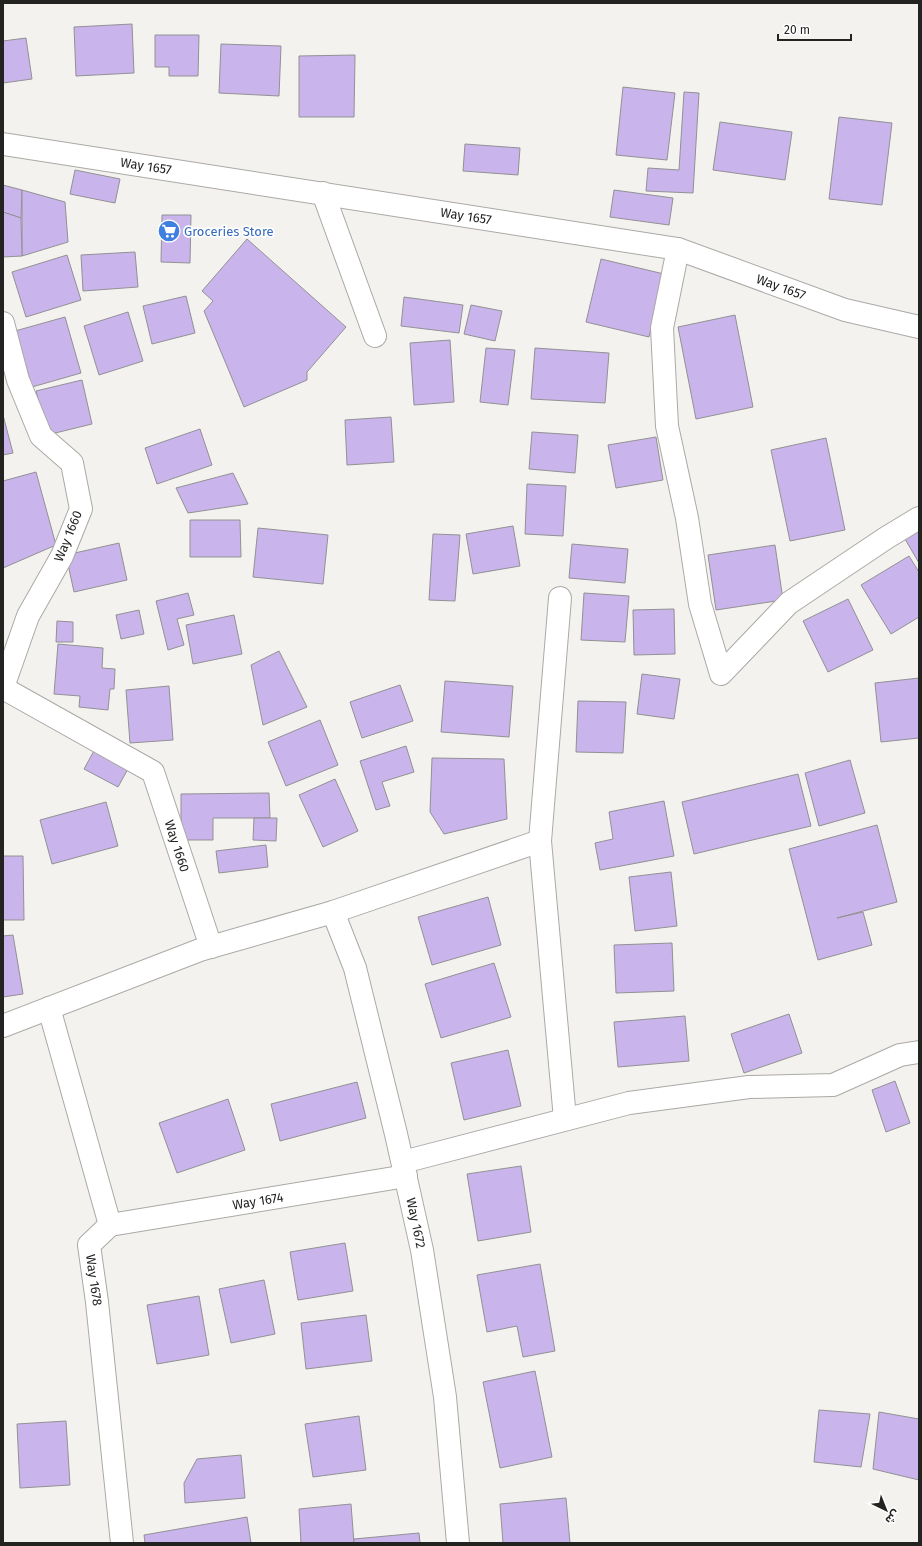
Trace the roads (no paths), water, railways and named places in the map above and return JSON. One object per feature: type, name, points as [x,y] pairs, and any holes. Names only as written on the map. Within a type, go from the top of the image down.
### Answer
[{"type":"street","name":"Way 1657","points":[[3,144],[678,249],[844,310],[919,326]]},
{"type":"street","points":[[323,193],[375,336]]},
{"type":"street","points":[[678,249],[662,328],[667,426],[687,518],[700,604],[721,674],[789,603],[886,538],[919,518]]},
{"type":"street","name":"Way 1660","points":[[3,324],[18,380],[41,436],[72,463],[81,509],[62,556],[28,616],[3,687],[153,772],[211,947]]},
{"type":"street","points":[[560,598],[540,841],[565,1120]]},
{"type":"street","points":[[3,1026],[211,947],[333,912],[540,841]]},
{"type":"street","name":"Way 1672","points":[[333,912],[355,968],[404,1169],[422,1250],[445,1397],[458,1543]]},
{"type":"street","points":[[49,1008],[110,1225]]},
{"type":"street","name":"Way 1674","points":[[110,1225],[404,1169],[629,1102],[749,1087],[833,1085],[900,1055],[919,1052]]},
{"type":"street","name":"Way 1678","points":[[110,1225],[89,1245],[97,1302],[122,1543]]},
{"type":"place","name":"Groceries Store","points":[[169,231]]}]
